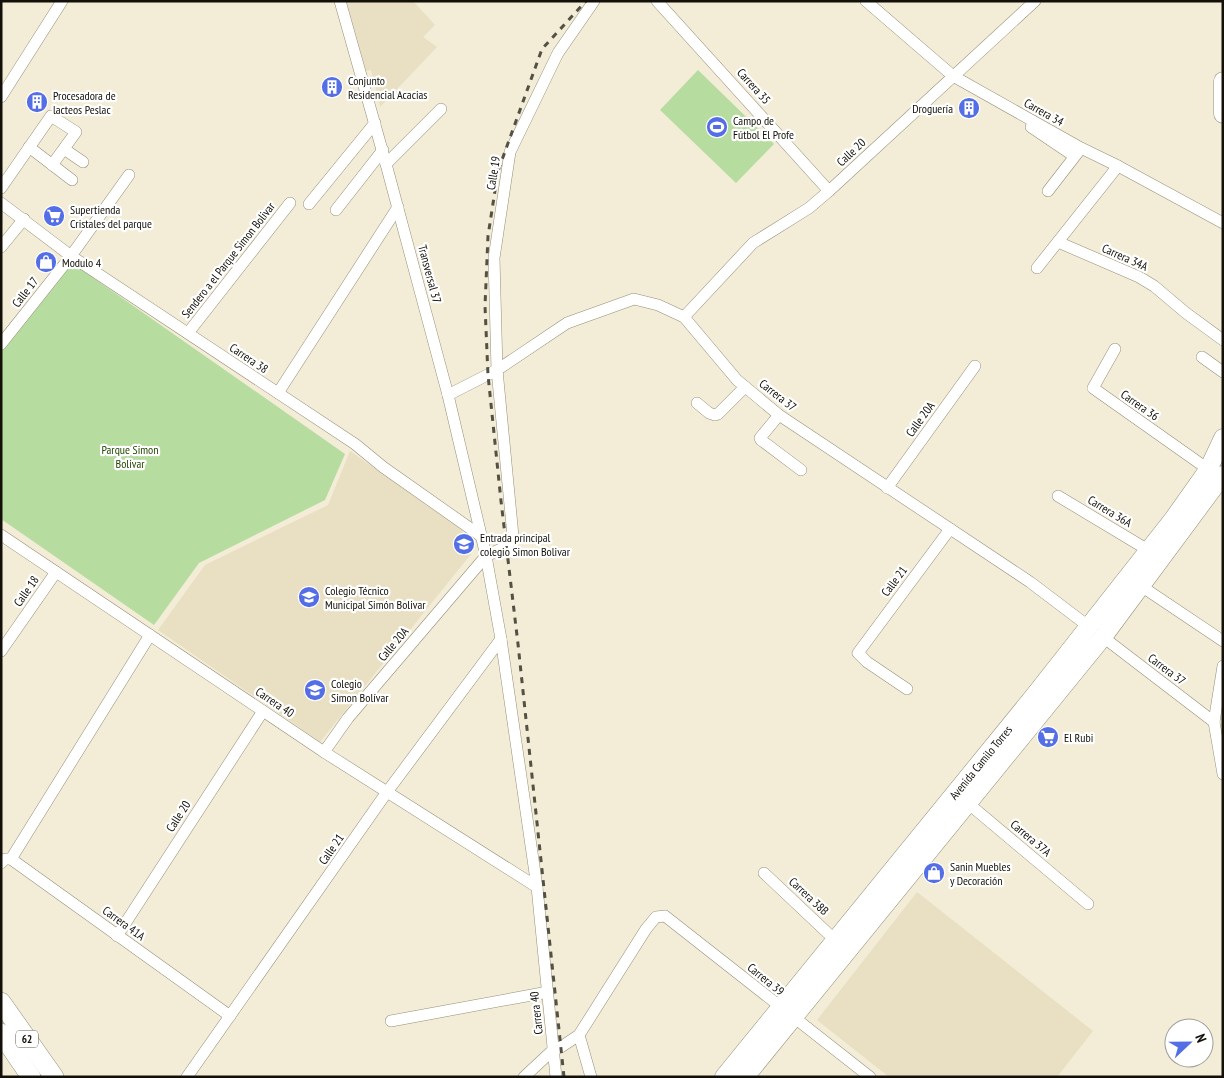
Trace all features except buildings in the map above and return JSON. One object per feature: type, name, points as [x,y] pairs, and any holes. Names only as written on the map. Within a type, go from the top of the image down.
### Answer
[{"type":"highway","name":"62","points":[[1,1002],[54,1077]]},
{"type":"highway","name":"62","points":[[1,1034],[24,1073]]},
{"type":"main road","points":[[1223,81],[1223,114]]},
{"type":"main road","name":"Avenida Camilo Torres","points":[[724,1077],[835,940],[1103,638],[1219,476],[1223,438]]},
{"type":"main road","name":"Avenida Camilo Torres","points":[[746,1077],[794,1018],[962,798],[1088,626],[1174,518],[1219,476]]},
{"type":"street","points":[[1,97],[62,1]]},
{"type":"street","name":"Transversal 37","points":[[340,1],[383,150],[448,395],[486,556]]},
{"type":"street","name":"Calle 19","points":[[497,370],[494,258],[510,152],[558,53],[594,1]]},
{"type":"street","name":"Carrera 35","points":[[658,1],[829,191]]},
{"type":"street","name":"Carrera 34","points":[[866,1],[953,76],[1030,120],[1077,152],[1118,166],[1223,223]]},
{"type":"street","name":"Calle 20","points":[[684,317],[753,243],[809,208],[829,191],[1035,1]]},
{"type":"street","points":[[386,164],[441,109]]},
{"type":"street","points":[[1,188],[51,116],[76,132],[52,165]]},
{"type":"street","points":[[309,204],[375,123]]},
{"type":"street","points":[[30,147],[72,180]]},
{"type":"street","points":[[64,148],[83,162]]},
{"type":"street","points":[[336,210],[383,150]]},
{"type":"street","points":[[1048,191],[1077,152]]},
{"type":"street","points":[[1037,268],[1118,166]]},
{"type":"street","name":"Calle 17","points":[[3,339],[71,256],[129,175]]},
{"type":"street","name":"Carrera 38","points":[[1,203],[71,256],[355,444],[382,467],[482,536]]},
{"type":"street","name":"Sendero a el Parque Simon Bolivar","points":[[188,333],[290,203]]},
{"type":"street","points":[[278,393],[398,207]]},
{"type":"street","points":[[1,247],[24,219]]},
{"type":"street","name":"Carrera 34A","points":[[1058,242],[1139,277],[1154,286],[1186,313],[1223,340]]},
{"type":"street","name":"Carrera 37","points":[[448,395],[497,370],[567,323],[634,299],[658,304],[684,317],[738,380],[778,415],[1030,582],[1088,626]]},
{"type":"street","name":"Carrera 36","points":[[1115,349],[1093,388],[1219,476]]},
{"type":"street","points":[[1202,358],[1223,372]]},
{"type":"street","name":"Calle 20A","points":[[887,488],[976,366]]},
{"type":"street","points":[[486,556],[507,546],[513,536],[497,370]]},
{"type":"street","points":[[697,402],[709,413],[718,414],[745,387]]},
{"type":"street","points":[[778,415],[760,438],[801,470]]},
{"type":"street","name":"Carrera 36A","points":[[1058,496],[1148,550]]},
{"type":"street","name":"Calle 21","points":[[907,689],[861,658],[858,653],[950,529]]},
{"type":"street","name":"Carrera 40","points":[[1,535],[324,752],[537,887]]},
{"type":"street","name":"Calle 20A","points":[[324,752],[348,718],[486,556]]},
{"type":"street","name":"Carrera 40","points":[[486,556],[501,639],[537,887],[556,1077]]},
{"type":"street","name":"Calle 18","points":[[1,651],[56,572]]},
{"type":"street","points":[[1141,586],[1223,641]]},
{"type":"street","points":[[6,861],[150,635]]},
{"type":"street","name":"Carrera 37","points":[[1103,638],[1214,722]]},
{"type":"street","name":"Calle 21","points":[[187,1077],[387,792],[501,639]]},
{"type":"street","points":[[1223,666],[1214,722],[1223,774]]},
{"type":"street","name":"Calle 20","points":[[117,936],[263,711]]},
{"type":"street","name":"Carrera 37A","points":[[962,798],[1088,904]]},
{"type":"street","name":"Carrera 41A","points":[[6,861],[230,1016]]},
{"type":"street","name":"Carrera 38B","points":[[764,873],[835,940]]},
{"type":"street","name":"Carrera 39","points":[[579,1035],[646,929],[656,916],[665,916],[870,1077]]},
{"type":"street","points":[[391,1021],[548,992]]},
{"type":"street","points":[[524,1077],[553,1050],[561,1048],[579,1035],[591,1077]]},
{"type":"shaded area","points":[[346,1],[413,1],[435,25],[423,37],[437,47],[380,107],[371,70],[366,71]]},
{"type":"shaded area","name":"Colegio Técnico Municipal Simón Bolivar","points":[[350,451],[462,530],[471,554],[320,742],[158,630],[205,565],[328,505]]},
{"type":"shaded area","points":[[917,892],[1093,1031],[1057,1077],[889,1077],[817,1020]]},
{"type":"green space","name":"Campo de Fútbol El Profe","points":[[698,70],[774,144],[736,183],[660,110]]},
{"type":"green space","name":"Parque Simon Bolivar","points":[[72,263],[345,454],[325,500],[199,563],[154,625],[1,519],[1,352]]},
{"type":"railway","points":[[564,1077],[488,375],[485,306],[488,236],[498,171],[542,49],[586,1]]},
{"type":"place","name":"Conjunto Residencial Acacias","points":[[332,87]]},
{"type":"place","name":"Procesadora de lacteos Peslac","points":[[37,102]]},
{"type":"place","name":"Droguería","points":[[969,108]]},
{"type":"place","name":"Campo de Fútbol El Profe","points":[[717,127]]},
{"type":"place","name":"Supertienda Cristales del parque","points":[[54,216]]},
{"type":"place","name":"Modulo 4","points":[[46,262]]},
{"type":"place","name":"Entrada principal colegio Simon Bolivar","points":[[464,544]]},
{"type":"place","name":"Colegio Técnico Municipal Simón Bolivar","points":[[309,597]]},
{"type":"place","name":"Colegio Simon Bolívar","points":[[315,690]]},
{"type":"place","name":"El Rubi","points":[[1048,737]]},
{"type":"place","name":"Sanin Muebles y Decoración","points":[[934,873]]}]
